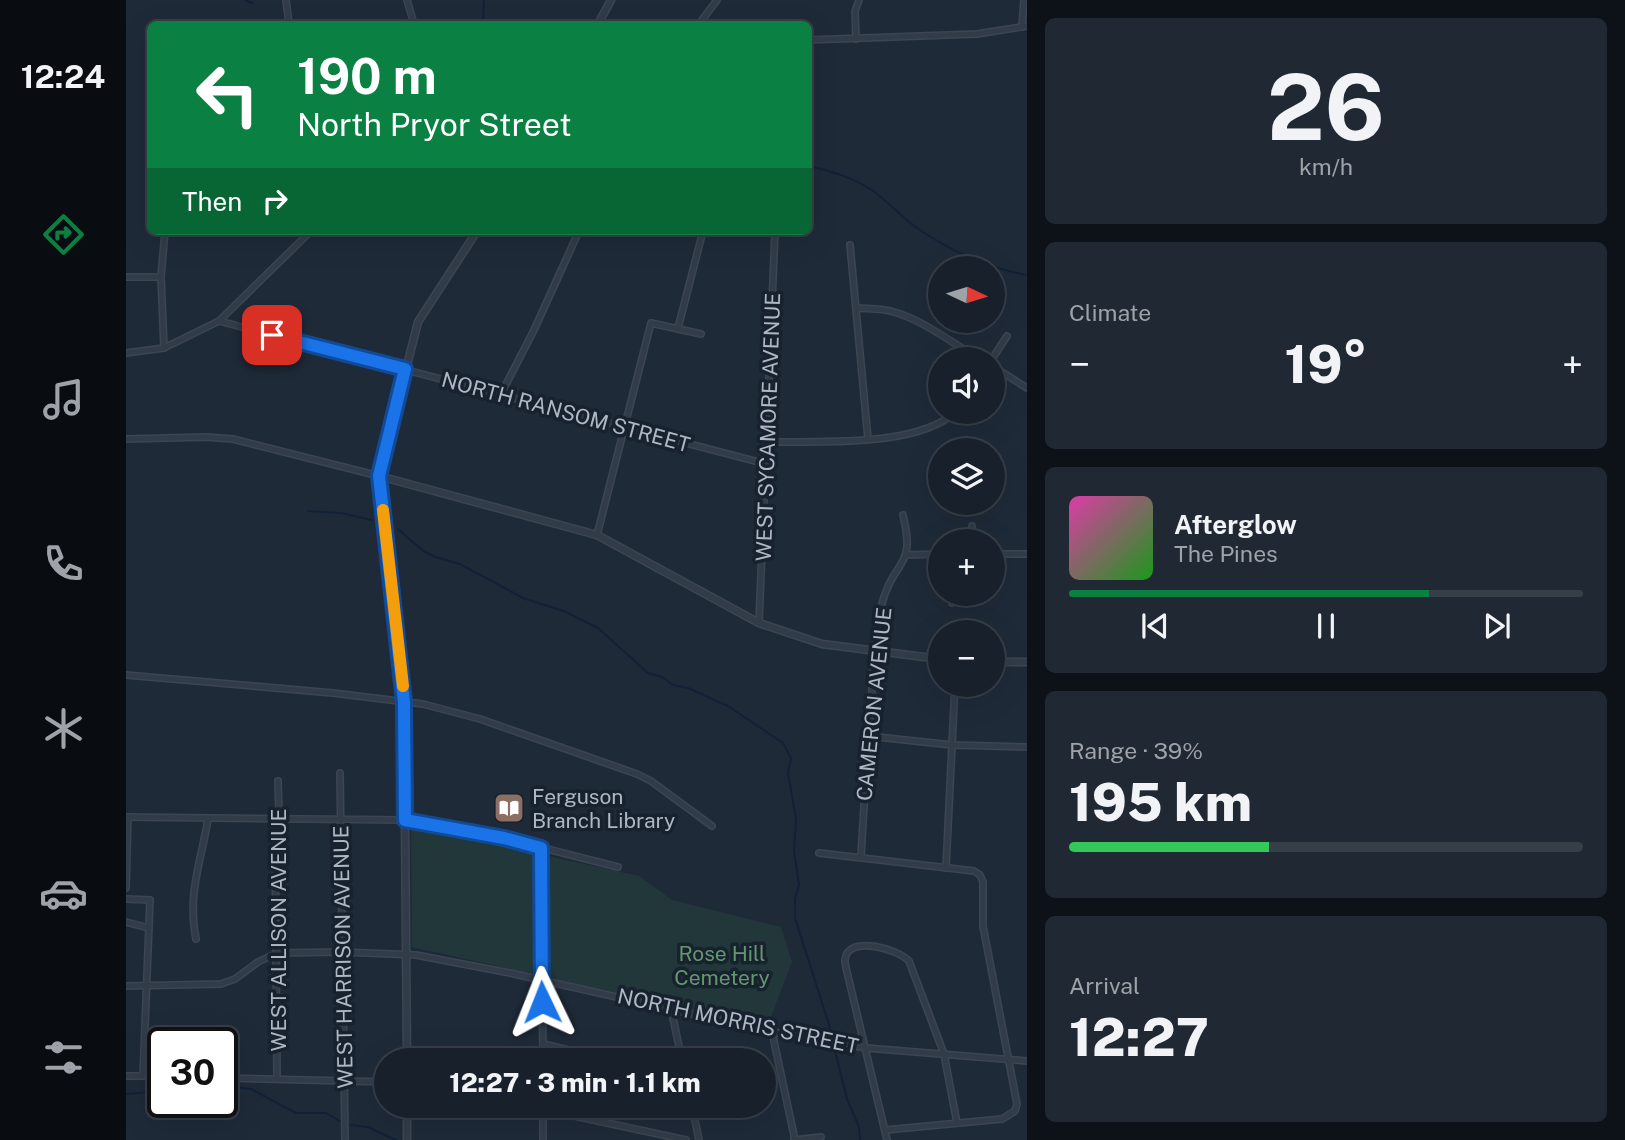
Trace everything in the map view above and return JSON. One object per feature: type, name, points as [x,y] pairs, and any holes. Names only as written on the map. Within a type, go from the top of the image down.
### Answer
[{"type":"street","points":[[286,0],[289,21]]},
{"type":"street","points":[[407,0],[413,21]]},
{"type":"street","points":[[600,21],[611,0]]},
{"type":"street","points":[[701,21],[717,0]]},
{"type":"street","points":[[856,40],[855,11],[859,0]]},
{"type":"street","points":[[812,40],[977,34],[1024,26],[1024,0]]},
{"type":"street","points":[[164,348],[161,277],[165,235]]},
{"type":"street","points":[[126,353],[164,348],[219,321],[307,235]]},
{"type":"street","points":[[407,1048],[404,702],[379,476],[415,329],[423,312],[474,235]]},
{"type":"street","points":[[502,394],[577,235]]},
{"type":"street","points":[[678,328],[702,235]]},
{"type":"street","name":"WEST SYCAMORE AVENUE","points":[[760,623],[775,235]]},
{"type":"street","points":[[850,245],[868,439]]},
{"type":"street","points":[[126,277],[161,277]]},
{"type":"street","points":[[856,308],[900,314],[960,347]]},
{"type":"street","name":"NORTH RANSOM STREET","points":[[219,321],[766,464]]},
{"type":"street","points":[[597,534],[651,323],[701,334]]},
{"type":"street","points":[[1000,347],[1007,336]]},
{"type":"street","points":[[1005,374],[1027,388]]},
{"type":"street","points":[[768,442],[868,439],[926,430],[940,424]]},
{"type":"street","points":[[126,439],[233,439],[597,534],[760,623],[822,644],[928,658]]},
{"type":"street","points":[[903,515],[907,555],[928,554]]},
{"type":"street","points":[[1005,554],[1027,554]]},
{"type":"street","name":"CAMERON AVENUE","points":[[861,857],[875,652],[883,602],[907,555]]},
{"type":"street","points":[[1005,662],[1027,663]]},
{"type":"street","points":[[126,675],[333,693],[404,702],[472,716],[637,774],[712,826]]},
{"type":"street","points":[[946,868],[954,697]]},
{"type":"street","points":[[868,736],[952,745],[1027,747]]},
{"type":"street","name":"WEST HARRISON AVENUE","points":[[340,773],[345,1140]]},
{"type":"street","name":"WEST ALLISON AVENUE","points":[[277,1079],[275,820],[279,813],[278,781]]},
{"type":"street","points":[[126,888],[127,817],[405,820],[504,838],[618,867]]},
{"type":"street","points":[[197,939],[194,879],[208,819]]},
{"type":"street","points":[[541,848],[543,1048]]},
{"type":"street","points":[[819,853],[974,871],[983,882],[983,926],[1017,1104],[1015,1111],[1002,1119],[885,1130]]},
{"type":"street","points":[[126,899],[150,900],[143,1076]]},
{"type":"street","points":[[126,922],[149,928]]},
{"type":"street","points":[[887,1140],[847,972],[845,960],[853,948],[872,946],[890,950],[905,957],[914,970],[944,1055],[957,1123]]},
{"type":"street","name":"NORTH MORRIS STREET","points":[[126,986],[221,984],[235,979],[258,962],[277,953],[406,954],[455,961],[772,1032],[866,1048],[1027,1061]]},
{"type":"street","points":[[671,1009],[679,1048]]},
{"type":"street","points":[[772,1032],[795,1140],[821,1137]]},
{"type":"street","points":[[543,1044],[560,1048]]},
{"type":"street","points":[[126,1076],[147,1076]]},
{"type":"street","points":[[238,1078],[374,1082]]},
{"type":"street","points":[[407,1118],[407,1140]]},
{"type":"street","points":[[543,1118],[543,1140]]},
{"type":"street","points":[[590,1118],[685,1140]]},
{"type":"street","points":[[694,1118],[699,1140]]},
{"type":"green space","name":"Rose Hill Cemetery","points":[[411,826],[639,876],[672,900],[781,927],[792,962],[767,1027],[412,947]]},
{"type":"waterway","points":[[245,0],[252,3]]},
{"type":"waterway","points":[[483,21],[484,0]]},
{"type":"waterway","points":[[812,167],[866,186],[916,228],[960,253],[986,264],[1027,275]]},
{"type":"waterway","points":[[308,511],[341,513],[372,520]]},
{"type":"waterway","points":[[398,529],[422,550],[435,557],[460,564],[523,598],[566,612],[598,628],[648,673],[728,706],[783,743],[791,758],[788,773],[796,819],[794,851],[799,885],[795,899],[795,918],[832,1034]]},
{"type":"waterway","points":[[835,1051],[847,1099],[859,1127],[860,1140]]},
{"type":"waterway","points":[[238,1087],[251,1089],[296,1113],[326,1113],[343,1123]]},
{"type":"waterway","points":[[126,1094],[147,1092]]},
{"type":"waterway","points":[[350,1125],[368,1127],[396,1140]]},
{"type":"slow traffic","points":[[383,510],[403,686]]},
{"type":"place","name":"Ferguson Branch Library","points":[[509,808]]},
{"type":"route","points":[[272,335],[405,369],[379,476],[404,702],[405,820],[504,838],[541,848],[542,1002]]}]
